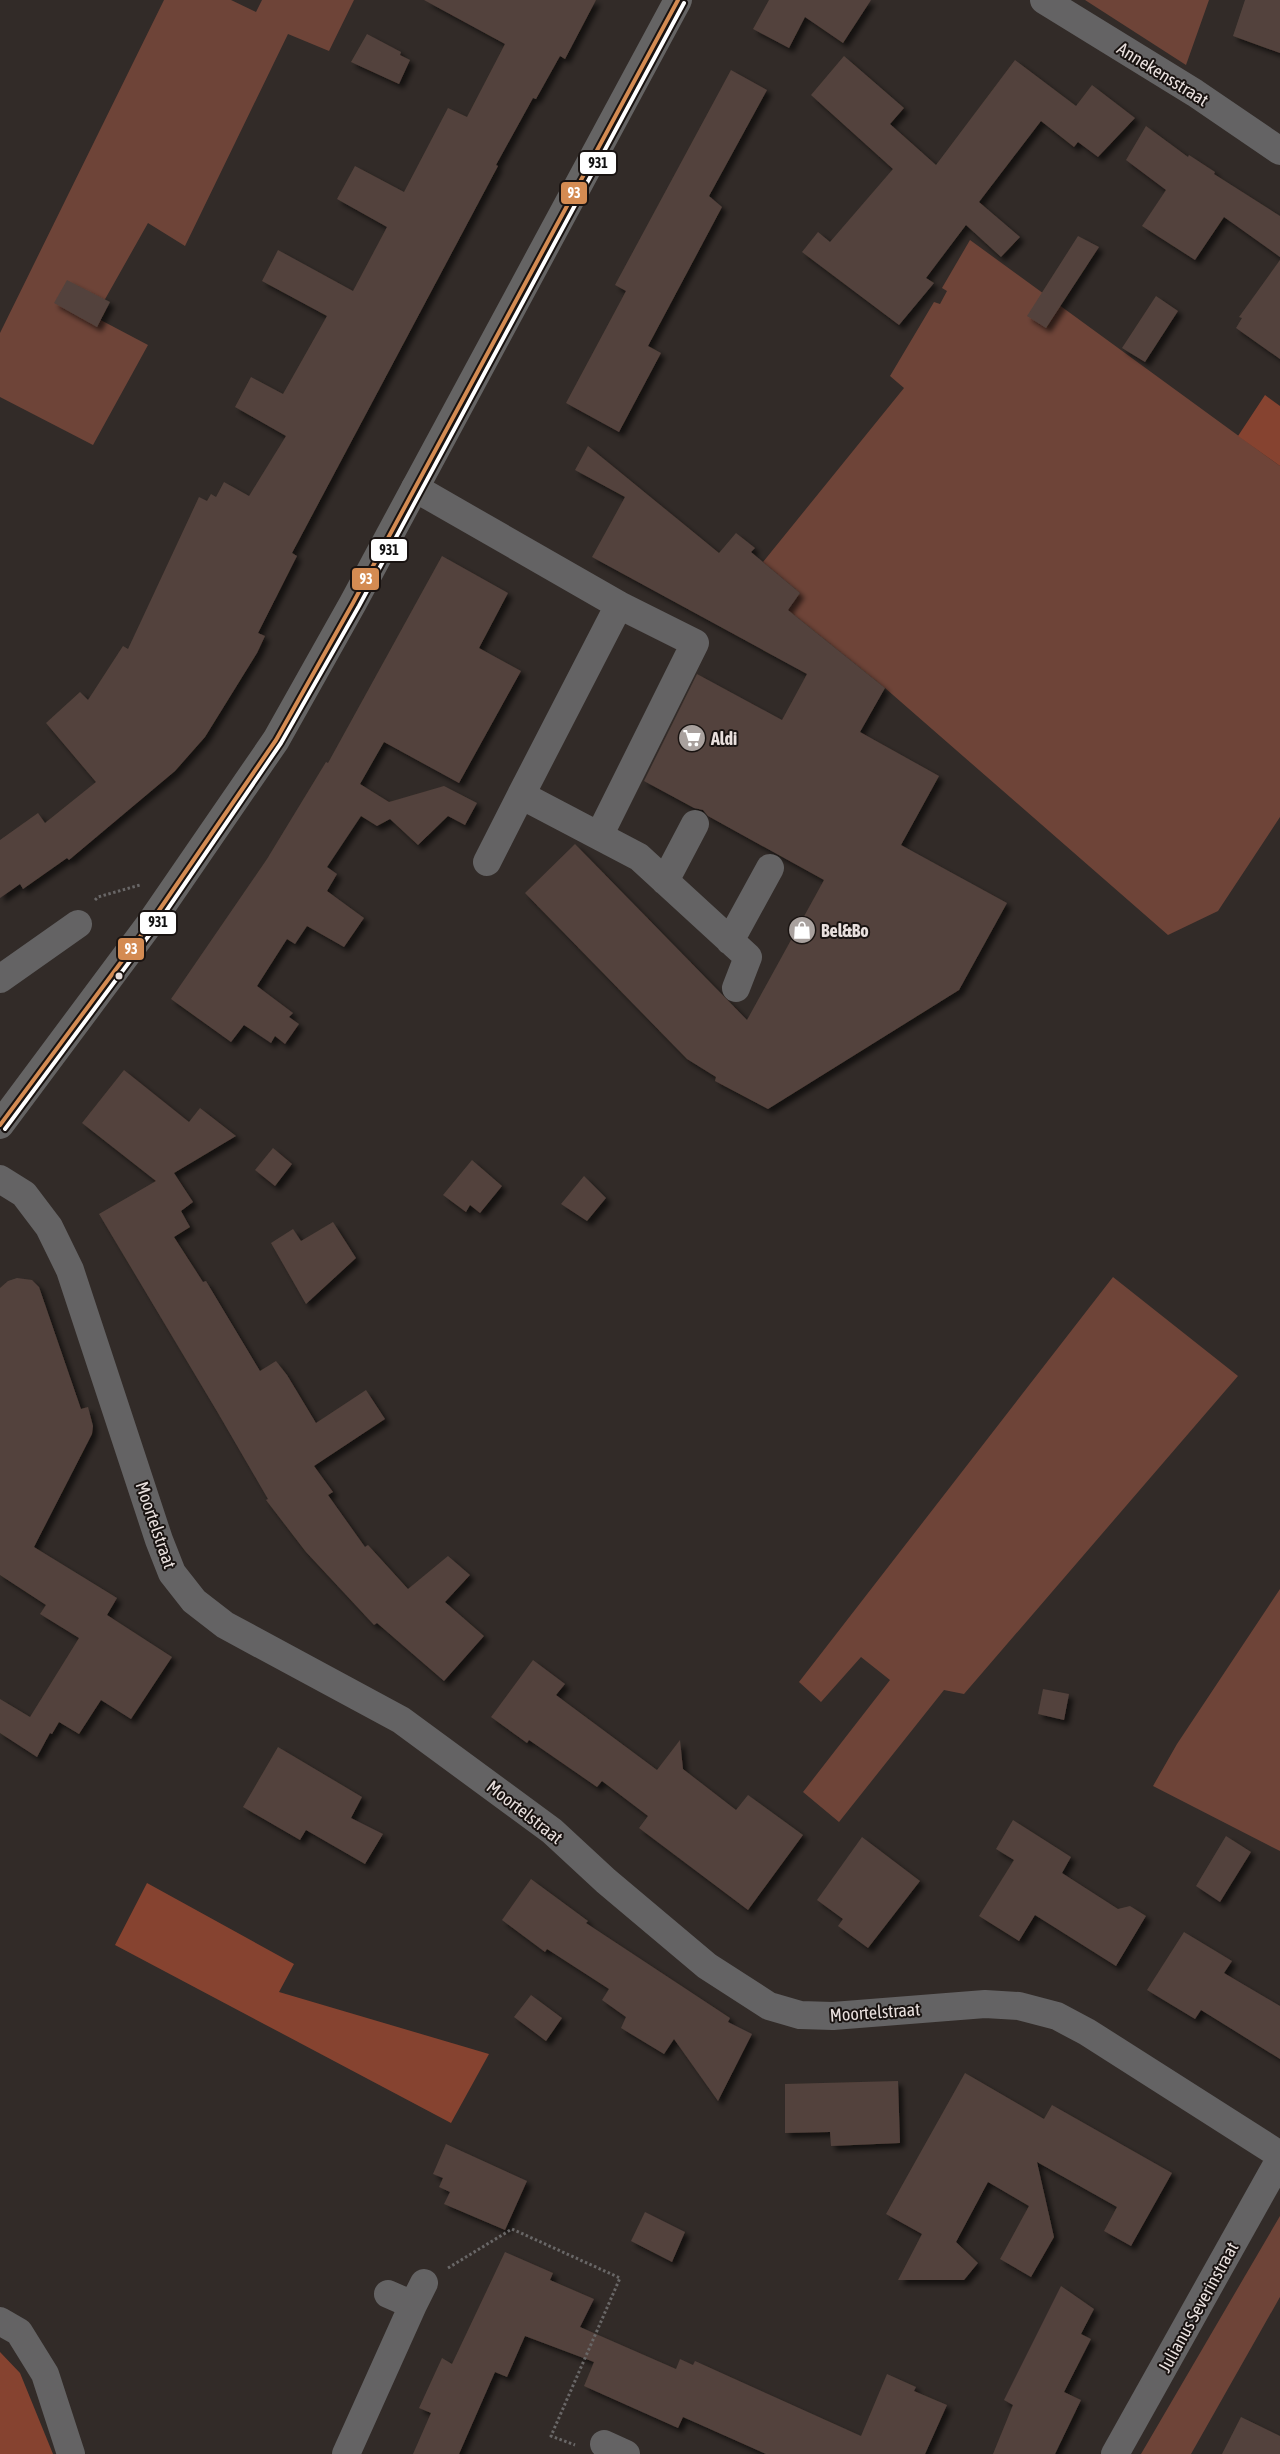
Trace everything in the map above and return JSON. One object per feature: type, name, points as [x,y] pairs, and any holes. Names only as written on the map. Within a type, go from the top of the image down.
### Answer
[{"type":"main road","points":[[0,1125],[151,922],[276,740],[415,488],[678,0]]},
{"type":"street","name":"Annekensstraat","points":[[1044,0],[1194,93],[1280,151]]},
{"type":"street","points":[[415,488],[619,605],[695,643],[599,836]]},
{"type":"street","points":[[487,862],[619,605]]},
{"type":"street","points":[[520,796],[639,857],[748,957],[736,988]]},
{"type":"street","points":[[665,881],[695,824]]},
{"type":"street","points":[[730,940],[770,868]]},
{"type":"street","points":[[0,979],[78,924]]},
{"type":"street","name":"Moortelstraat","points":[[0,1179],[24,1194],[49,1227],[70,1270],[159,1540],[172,1573],[194,1601],[225,1625],[409,1726],[552,1831],[606,1881],[707,1966],[770,2006],[800,2015],[833,2016],[986,2004],[1019,2006],[1057,2016],[1087,2032],[1280,2157]]},
{"type":"street","name":"Julianus Severinstraat","points":[[1115,2454],[1280,2157]]},
{"type":"street","points":[[346,2454],[418,2294],[388,2294]]},
{"type":"street","points":[[0,2321],[19,2332],[45,2374],[71,2454]]},
{"type":"path","points":[[78,924],[98,896],[184,872]]},
{"type":"path","points":[[418,2294],[512,2229],[620,2278],[552,2436],[582,2448],[615,2449]]},
{"type":"shaded area","points":[[164,0],[231,0],[256,12],[262,0],[354,0],[329,51],[288,34],[185,246],[148,223],[95,317],[148,345],[93,445],[0,397],[0,333]]},
{"type":"shaded area","points":[[1085,0],[1209,0],[1186,65]]},
{"type":"shaded area","points":[[970,240],[1280,466],[1280,817],[1218,911],[1168,935],[885,688],[788,610],[800,593],[763,562],[904,388],[890,376],[934,302],[940,304],[947,291],[942,288]]},
{"type":"shaded area","points":[[1265,395],[1280,406],[1280,466],[1238,436]]},
{"type":"shaded area","points":[[1113,1277],[1238,1376],[964,1694],[944,1690],[839,1822],[803,1792],[890,1680],[861,1657],[821,1702],[799,1682]]},
{"type":"shaded area","points":[[1280,1589],[1280,1851],[1153,1786],[1177,1744]]},
{"type":"shaded area","points":[[147,1883],[294,1964],[279,1992],[489,2054],[451,2123],[115,1945]]},
{"type":"shaded area","points":[[1280,2216],[1280,2297],[1191,2454],[1141,2454]]},
{"type":"shaded area","points":[[0,2352],[20,2373],[53,2454],[0,2454]]},
{"type":"building","points":[[424,0],[596,0],[565,59],[560,56],[536,99],[533,98],[496,165],[498,166],[292,553],[297,556],[258,633],[265,636],[257,653],[205,737],[175,771],[69,860],[67,858],[23,889],[20,884],[0,898],[0,840],[38,813],[45,823],[96,782],[46,723],[80,692],[88,700],[123,646],[128,649],[199,497],[207,501],[211,494],[216,497],[224,482],[249,496],[286,436],[235,407],[251,377],[283,394],[327,316],[262,281],[278,250],[353,291],[387,227],[337,199],[355,166],[404,192],[448,108],[467,117],[505,44]]},
{"type":"building","points":[[769,0],[871,0],[843,43],[805,17],[789,48],[753,29]]},
{"type":"building","points":[[1245,0],[1280,0],[1280,53],[1233,36]]},
{"type":"building","points":[[367,34],[401,52],[400,55],[410,60],[399,84],[351,62]]},
{"type":"building","points":[[844,56],[904,108],[890,124],[936,165],[1015,60],[1076,106],[1092,85],[1135,118],[1098,157],[1078,142],[1074,147],[1041,121],[979,202],[1020,237],[1001,257],[966,225],[926,278],[934,283],[899,325],[802,252],[818,232],[830,242],[893,169],[811,95]]},
{"type":"building","points":[[731,70],[767,90],[709,196],[722,207],[648,346],[661,353],[619,432],[566,403],[626,291],[615,285]]},
{"type":"building","points":[[1146,126],[1188,157],[1189,155],[1215,172],[1214,174],[1280,216],[1280,257],[1224,217],[1195,260],[1142,226],[1166,190],[1126,160]]},
{"type":"building","points":[[1078,236],[1099,247],[1046,328],[1027,316]]},
{"type":"building","points":[[1280,260],[1280,359],[1236,328],[1242,318],[1239,317]]},
{"type":"building","points":[[67,280],[110,302],[97,327],[54,303]]},
{"type":"building","points":[[1156,296],[1178,311],[1145,362],[1122,348]]},
{"type":"building","points":[[588,446],[719,553],[736,533],[755,548],[751,552],[800,593],[788,610],[885,688],[860,732],[939,776],[901,845],[1007,903],[959,990],[768,1109],[715,1081],[716,1077],[687,1059],[525,893],[575,844],[747,1020],[824,880],[708,816],[703,810],[694,808],[644,781],[697,674],[782,720],[807,674],[592,557],[625,497],[575,470]]},
{"type":"building","points":[[442,556],[508,593],[479,648],[521,671],[459,783],[384,742],[360,784],[389,802],[444,786],[477,803],[465,825],[448,816],[418,845],[390,819],[377,826],[361,816],[327,867],[337,874],[327,891],[364,918],[344,947],[307,926],[295,944],[287,939],[257,986],[293,1013],[289,1017],[299,1024],[285,1044],[275,1036],[271,1043],[244,1025],[231,1042],[171,999],[267,859],[326,762],[328,763]]},
{"type":"building","points":[[124,1070],[189,1122],[200,1108],[236,1136],[174,1173],[193,1202],[181,1211],[190,1227],[174,1237],[203,1282],[206,1281],[260,1371],[276,1361],[287,1375],[316,1423],[366,1390],[385,1419],[314,1466],[333,1492],[328,1495],[365,1547],[368,1545],[408,1589],[448,1556],[470,1575],[445,1602],[484,1636],[444,1681],[377,1623],[374,1625],[306,1552],[266,1500],[268,1499],[218,1413],[99,1214],[156,1181],[82,1123]]},
{"type":"building","points":[[273,1148],[292,1164],[275,1186],[255,1170]]},
{"type":"building","points":[[472,1160],[502,1186],[480,1213],[470,1205],[466,1212],[443,1195]]},
{"type":"building","points":[[584,1176],[606,1198],[587,1221],[561,1204]]},
{"type":"building","points":[[333,1222],[356,1258],[306,1304],[271,1243],[293,1229],[301,1241]]},
{"type":"building","points":[[17,1278],[32,1280],[39,1287],[81,1409],[88,1407],[93,1426],[92,1434],[34,1547],[117,1598],[107,1615],[172,1657],[131,1719],[101,1700],[79,1734],[59,1722],[52,1734],[50,1733],[37,1757],[0,1733],[0,1699],[30,1717],[79,1638],[40,1614],[46,1605],[0,1575],[0,1288],[8,1281]]},
{"type":"building","points":[[533,1660],[565,1684],[556,1695],[657,1770],[680,1740],[683,1769],[736,1810],[748,1795],[803,1835],[748,1910],[639,1828],[648,1816],[602,1781],[597,1787],[529,1740],[527,1743],[491,1717]]},
{"type":"building","points":[[1043,1689],[1069,1694],[1064,1720],[1038,1714]]},
{"type":"building","points":[[278,1747],[362,1797],[351,1818],[383,1834],[365,1864],[306,1830],[300,1840],[243,1807]]},
{"type":"building","points":[[1013,1820],[1071,1857],[1062,1873],[1118,1909],[1130,1906],[1146,1916],[1116,1966],[1035,1915],[1019,1941],[979,1916],[1014,1860],[996,1849]]},
{"type":"building","points":[[1226,1836],[1251,1852],[1220,1902],[1196,1886]]},
{"type":"building","points":[[862,1837],[920,1881],[868,1948],[838,1926],[843,1919],[817,1900]]},
{"type":"building","points":[[531,1879],[588,1921],[586,1923],[730,2018],[728,2022],[752,2034],[718,2101],[674,2039],[664,2054],[621,2028],[626,2017],[602,2000],[609,1989],[547,1949],[545,1952],[502,1920]]},
{"type":"building","points":[[1184,1932],[1232,1961],[1224,1973],[1280,2006],[1280,2059],[1201,2010],[1195,2019],[1147,1990]]},
{"type":"building","points":[[531,1995],[562,2018],[546,2041],[514,2017]]},
{"type":"building","points":[[965,2073],[1044,2119],[1052,2105],[1172,2173],[1131,2246],[1104,2231],[1117,2207],[1037,2162],[1054,2237],[1031,2277],[1000,2259],[1029,2206],[988,2182],[956,2242],[978,2263],[964,2280],[898,2280],[922,2234],[886,2214]]},
{"type":"building","points":[[898,2081],[900,2143],[831,2146],[830,2132],[785,2133],[785,2084]]},
{"type":"building","points":[[446,2144],[527,2181],[505,2230],[444,2204],[450,2192],[439,2187],[443,2178],[433,2174]]},
{"type":"building","points":[[645,2212],[685,2232],[672,2262],[631,2241]]},
{"type":"building","points":[[505,2252],[553,2273],[550,2280],[594,2299],[580,2327],[676,2369],[680,2359],[693,2365],[695,2361],[861,2436],[887,2374],[916,2387],[914,2391],[947,2405],[925,2454],[766,2454],[683,2417],[678,2428],[584,2386],[594,2362],[525,2336],[507,2377],[495,2372],[459,2454],[413,2454],[431,2413],[419,2408],[442,2358],[452,2364]]},
{"type":"building","points":[[1061,2286],[1094,2309],[1081,2334],[1091,2339],[1064,2392],[1081,2400],[1055,2454],[993,2454],[1013,2405],[1004,2400]]},
{"type":"building","points":[[1241,2417],[1280,2436],[1280,2454],[1222,2454]]},
{"type":"transit line","name":"93","points":[[0,1125],[151,922],[276,740],[353,603],[678,0]]},
{"type":"transit line","name":"931","points":[[5,1129],[156,926],[281,743],[359,606],[684,3]]},
{"type":"place","name":"Aldi","points":[[692,738]]},
{"type":"place","name":"Bel&Bo","points":[[802,930]]}]
